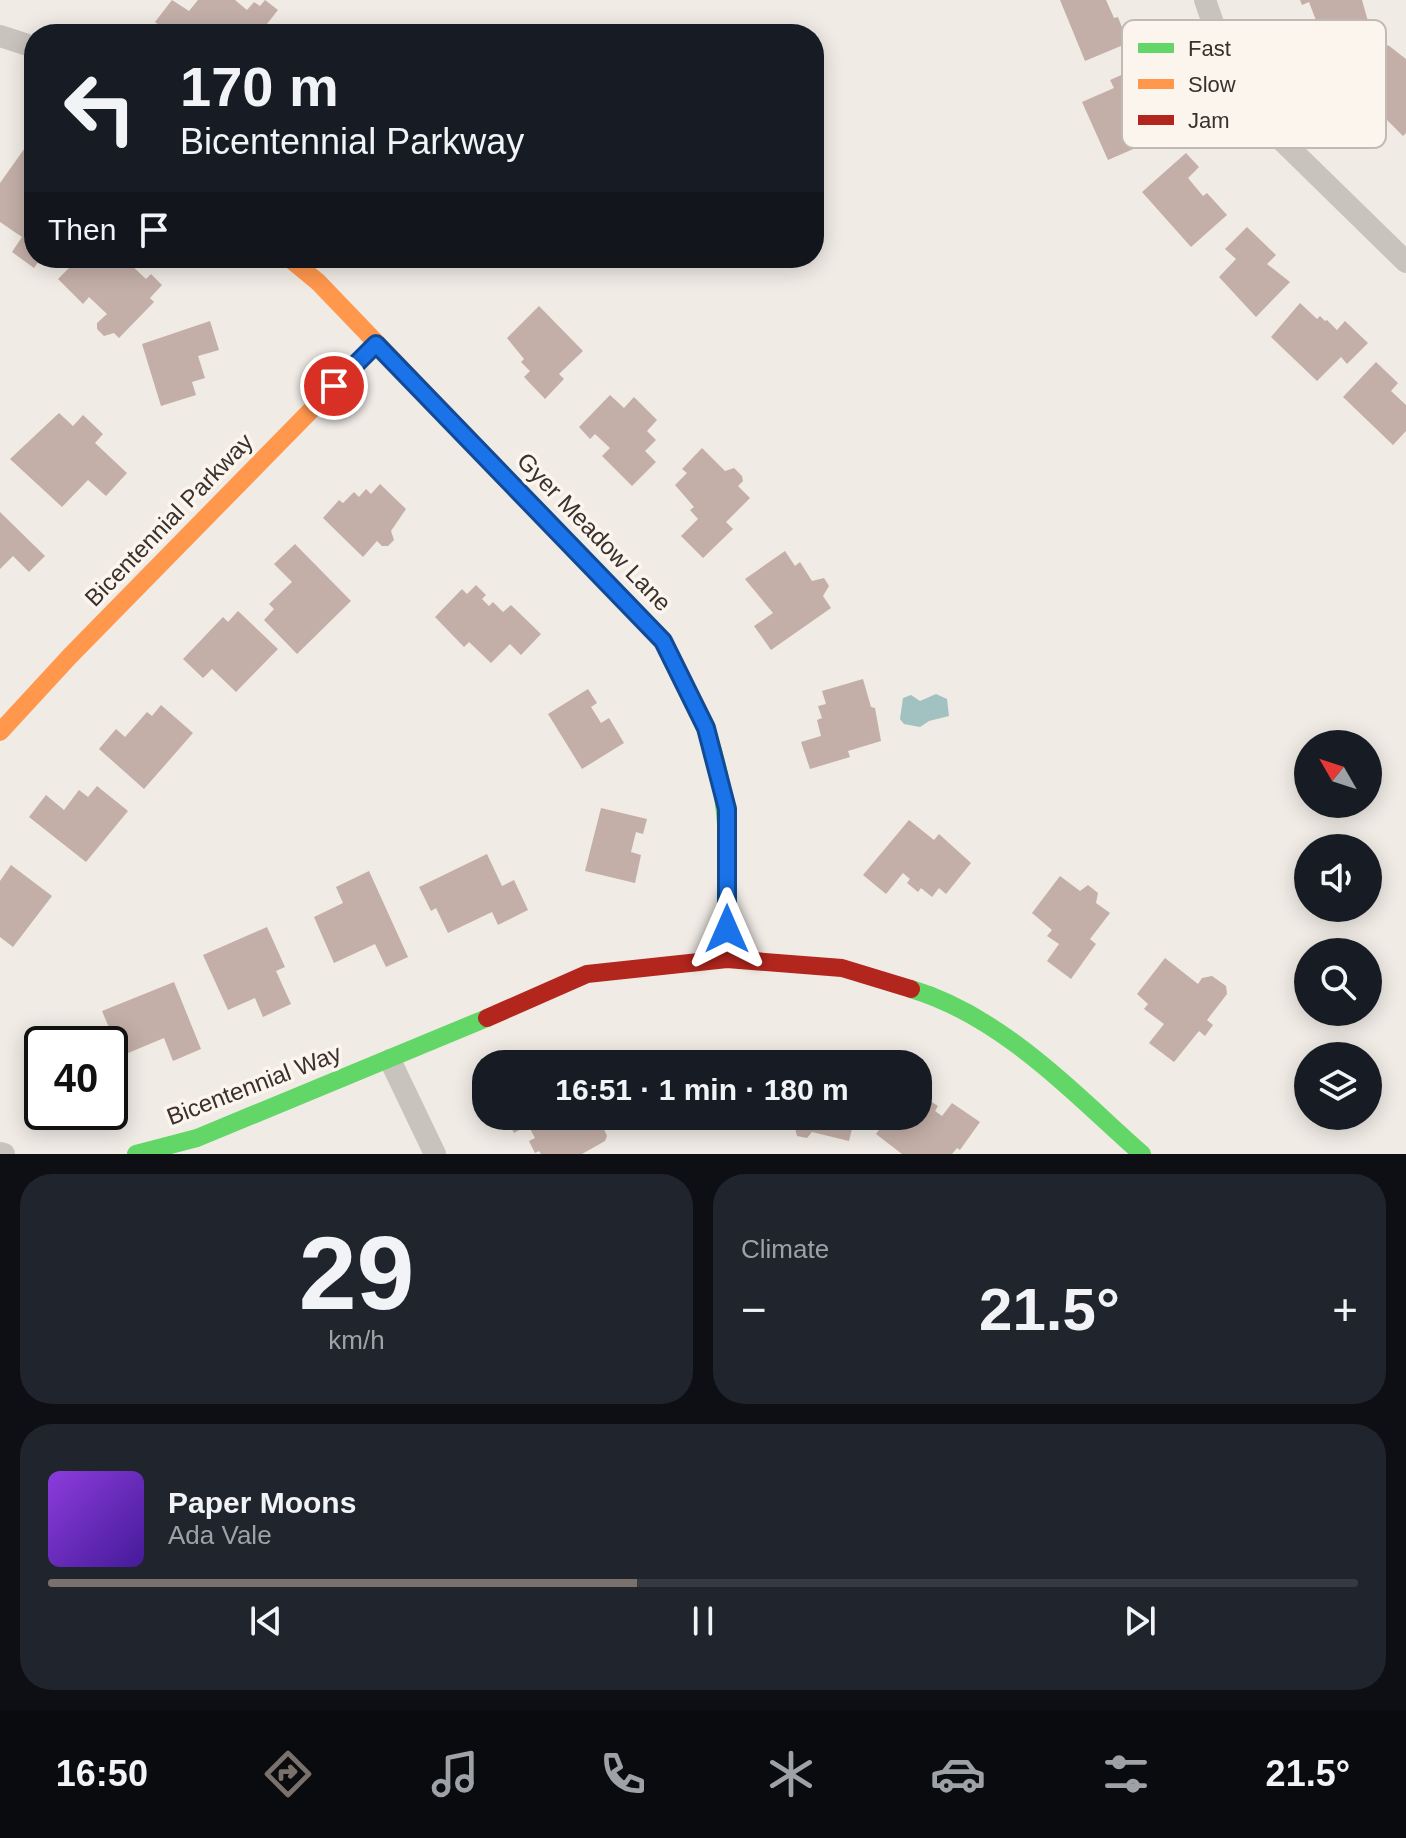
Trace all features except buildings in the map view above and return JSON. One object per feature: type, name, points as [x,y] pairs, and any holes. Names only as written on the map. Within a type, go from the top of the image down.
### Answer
[{"type":"street","points":[[1205,0],[1212,20]]},
{"type":"street","points":[[0,36],[24,44]]},
{"type":"street","points":[[1290,148],[1406,262]]},
{"type":"street","name":"Gyer Meadow Lane","points":[[301,268],[663,641],[706,728],[727,809],[727,959]]},
{"type":"street","name":"Bicentennial Parkway","points":[[0,732],[114,610],[376,344]]},
{"type":"street","points":[[435,1154],[390,1060],[587,974],[727,959],[842,968],[946,999],[1030,1055],[1142,1154]]},
{"type":"street","name":"Bicentennial Way","points":[[136,1154],[197,1138],[390,1060]]},
{"type":"water","points":[[936,694],[947,699],[949,716],[929,721],[920,727],[904,724],[900,719],[903,698],[911,695],[920,701]]},
{"type":"traffic: fast","points":[[697,710],[718,770],[724,801],[728,864],[727,959]]},
{"type":"traffic: fast","points":[[911,989],[944,1001],[1006,1037],[1063,1082],[1142,1154]]},
{"type":"traffic: fast","points":[[136,1154],[197,1138],[487,1018]]},
{"type":"traffic: slow","points":[[301,268],[663,641],[697,710]]},
{"type":"traffic: slow","points":[[0,732],[70,656],[376,344]]},
{"type":"traffic: jam","points":[[487,1018],[587,974],[727,959],[842,968],[911,989]]},
{"type":"route","points":[[334,386],[376,344],[663,641],[706,728],[727,809],[727,929]]}]
